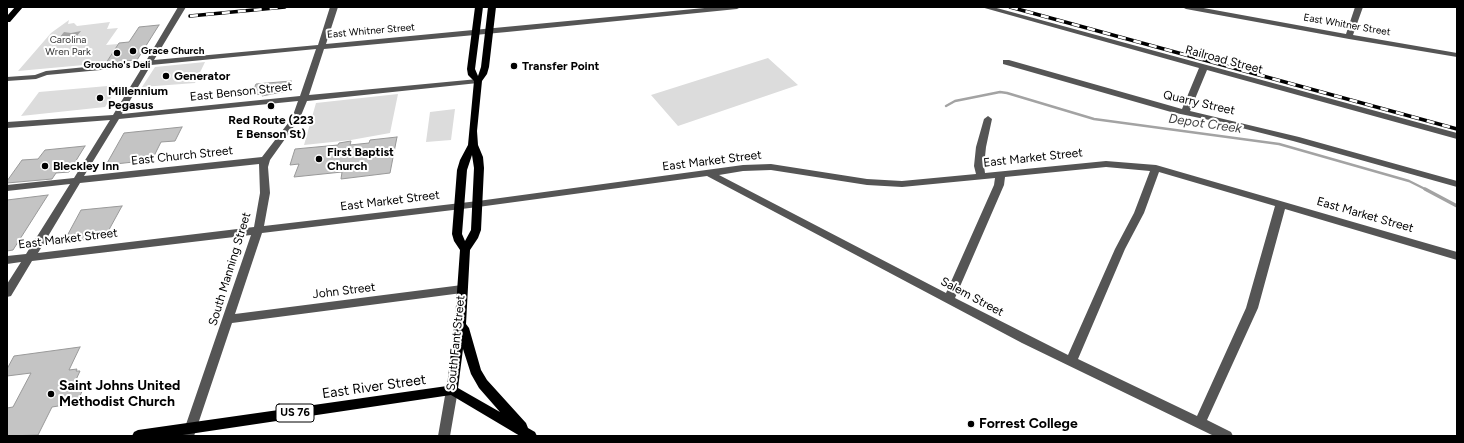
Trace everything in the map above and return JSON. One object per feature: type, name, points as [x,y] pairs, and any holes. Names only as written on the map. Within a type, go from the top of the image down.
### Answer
[{"type":"main road","points":[[7,11],[10,7]]},
{"type":"main road","points":[[7,20],[19,7]]},
{"type":"main road","name":"South Fant Street","points":[[478,80],[472,75],[471,69],[479,7]]},
{"type":"main road","name":"South Fant Street","points":[[465,249],[459,241],[457,234],[462,170],[465,160],[473,145],[478,80],[483,74],[485,67],[492,7]]},
{"type":"main road","name":"South Fant Street","points":[[452,390],[461,319],[465,249],[473,238],[476,230],[479,168],[478,157],[473,145]]},
{"type":"main road","points":[[461,319],[469,354],[475,371],[483,384],[531,436]]},
{"type":"main road","points":[[452,390],[531,436]]},
{"type":"main road","name":"East River Street","points":[[138,436],[190,432],[452,390]]},
{"type":"street","points":[[7,293],[78,181],[182,7]]},
{"type":"street","points":[[265,160],[296,118],[334,7]]},
{"type":"street","name":"East Whitner Street","points":[[7,79],[36,77],[46,73],[737,7]]},
{"type":"street","name":"Railroad Street","points":[[985,7],[1457,136]]},
{"type":"street","name":"East Whitner Street","points":[[1186,7],[1207,9],[1349,37],[1457,55]]},
{"type":"street","points":[[1349,37],[1359,7]]},
{"type":"street","name":"Quarry Street","points":[[1006,62],[1185,112],[1296,139],[1457,184]]},
{"type":"street","points":[[1185,112],[1204,67]]},
{"type":"street","name":"East Benson Street","points":[[7,125],[117,117],[478,80]]},
{"type":"street","points":[[981,176],[979,166],[981,148],[988,119]]},
{"type":"street","name":"East Church Street","points":[[7,188],[265,160]]},
{"type":"street","name":"South Manning Street","points":[[190,432],[258,230],[265,193],[265,160]]},
{"type":"street","name":"East Market Street","points":[[7,260],[478,204],[743,168],[771,167],[867,182],[902,184],[1106,164],[1156,168],[1457,256]]},
{"type":"street","points":[[1071,361],[1120,249],[1139,213],[1156,168]]},
{"type":"street","name":"Salem Street","points":[[708,173],[1026,340],[1228,436]]},
{"type":"street","points":[[949,300],[999,185],[1000,174]]},
{"type":"street","points":[[1200,422],[1252,308],[1281,204]]},
{"type":"street","name":"John Street","points":[[229,319],[462,289]]},
{"type":"street","name":"South Fant Street","points":[[444,436],[452,390]]},
{"type":"green space","name":"Carolina Wren Park","points":[[69,20],[68,24],[74,23],[77,26],[110,22],[107,29],[118,28],[106,45],[118,44],[106,63],[18,71],[51,33]]},
{"type":"green space","points":[[768,58],[798,85],[678,126],[651,95]]},
{"type":"green space","points":[[205,62],[195,83],[142,87],[155,67]]},
{"type":"green space","points":[[119,85],[105,107],[21,116],[39,92]]},
{"type":"green space","points":[[398,94],[390,133],[351,140],[304,145],[316,103]]},
{"type":"green space","points":[[455,109],[451,140],[426,142],[430,112]]},
{"type":"shaded area","points":[[81,31],[72,42],[55,43],[64,32],[71,33]]},
{"type":"building","name":"Grace Church","points":[[159,25],[137,60],[106,63],[119,43],[129,42],[139,27]]},
{"type":"building","points":[[291,81],[287,91],[262,96],[263,94],[251,95],[256,84]]},
{"type":"building","points":[[182,127],[175,141],[161,142],[152,160],[106,165],[124,133]]},
{"type":"building","name":"First Baptist Church","points":[[397,137],[390,173],[341,179],[342,172],[294,177],[299,164],[290,165],[295,149],[338,145],[339,143],[351,141],[350,145],[369,143],[370,140]]},
{"type":"building","name":"Bleckley Inn","points":[[85,146],[69,172],[56,173],[52,179],[7,183],[22,160],[38,159],[45,150]]},
{"type":"building","points":[[48,195],[13,250],[7,251],[7,200]]},
{"type":"building","points":[[122,206],[105,237],[73,241],[77,235],[67,236],[81,210]]},
{"type":"building","name":"Saint Johns United Methodist Church","points":[[80,347],[69,370],[77,369],[76,371],[80,371],[74,384],[86,382],[77,403],[52,407],[38,435],[7,436],[7,408],[13,407],[31,373],[7,376],[7,369],[14,356]]},
{"type":"waterway","name":"Depot Creek","points":[[946,106],[955,101],[1000,92],[1007,93],[1094,119],[1279,144],[1409,181],[1425,189]]},
{"type":"waterway","name":"Depot Creek","points":[[1425,189],[1457,206]]},
{"type":"railway","points":[[190,16],[285,7]]},
{"type":"railway","points":[[1010,7],[1457,129]]},
{"type":"place","name":"Grace Church","points":[[133,51]]},
{"type":"place","name":"Groucho's Deli","points":[[117,53]]},
{"type":"place","name":"Transfer Point","points":[[514,66]]},
{"type":"place","name":"Generator","points":[[166,76]]},
{"type":"place","name":"Millennium Pegasus","points":[[100,98]]},
{"type":"place","name":"Red Route (223 E Benson St)","points":[[271,106]]},
{"type":"place","name":"First Baptist Church","points":[[319,159]]},
{"type":"place","name":"Bleckley Inn","points":[[45,166]]},
{"type":"place","name":"Saint Johns United Methodist Church","points":[[51,394]]},
{"type":"place","name":"Forrest College","points":[[971,424]]}]
